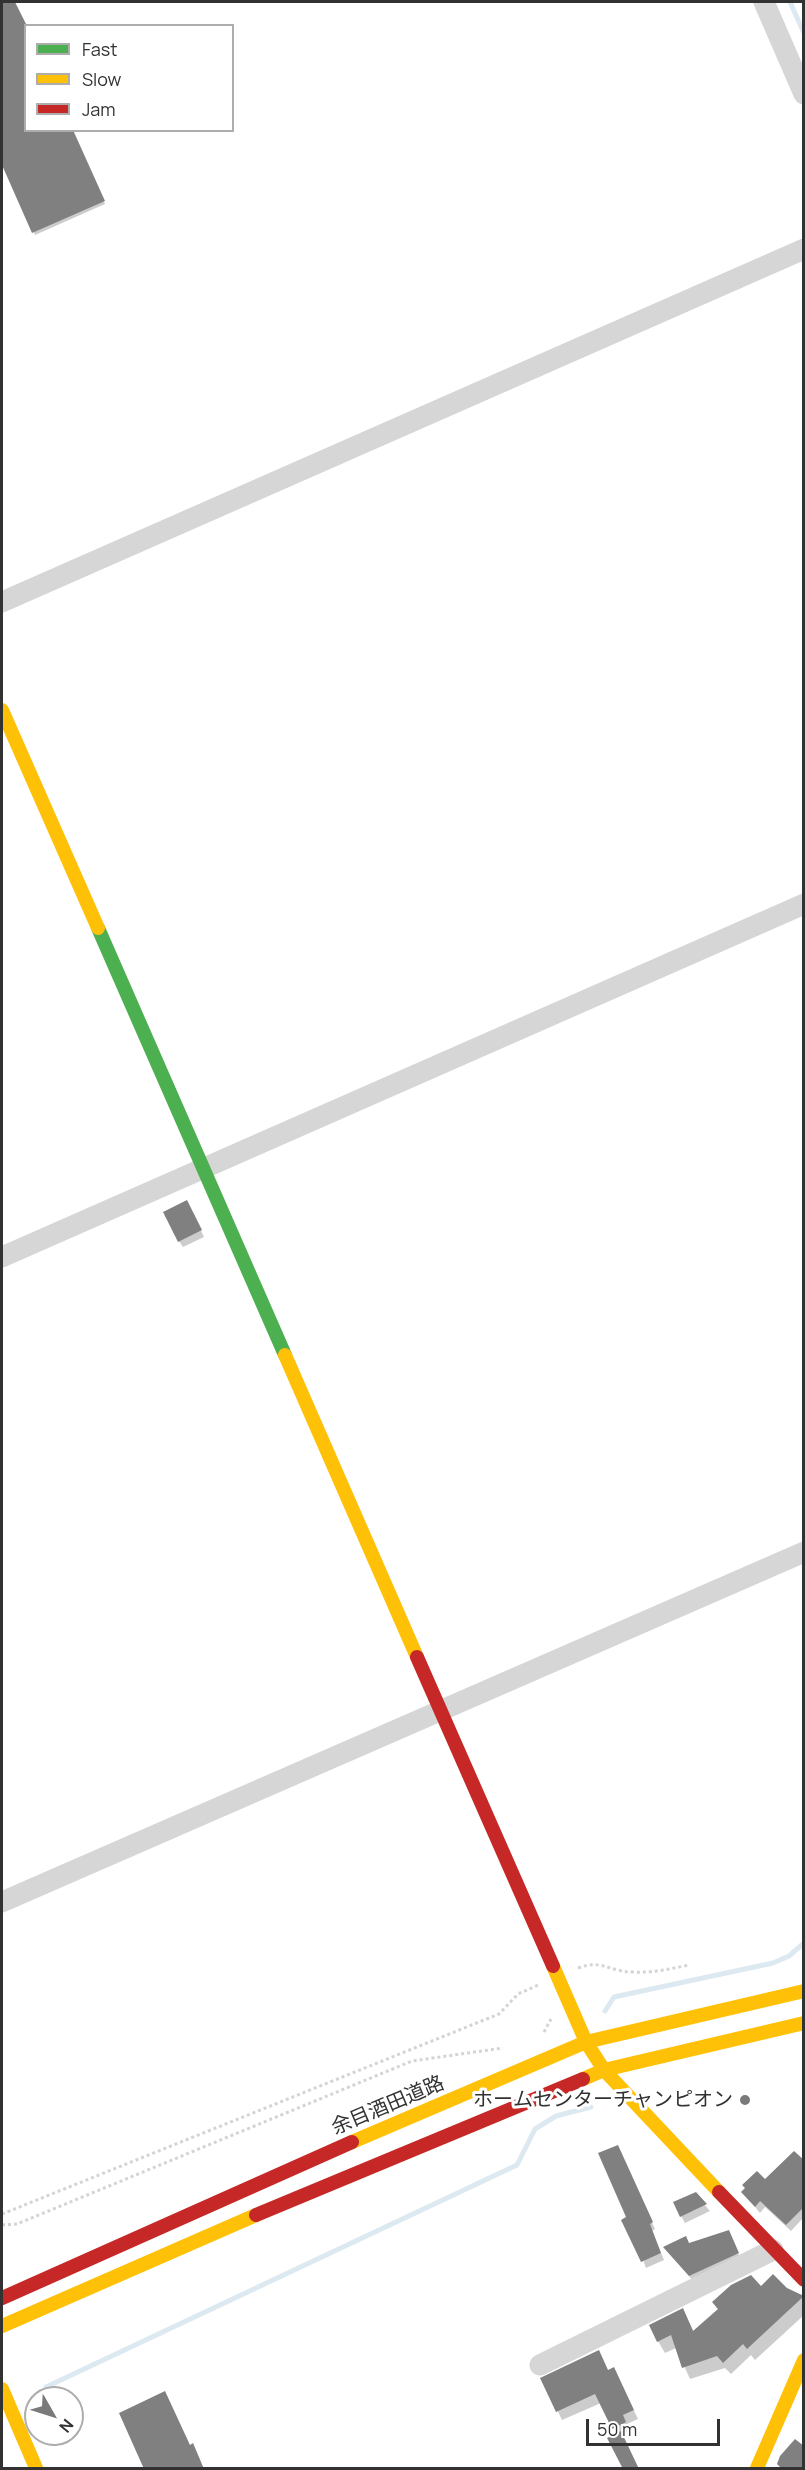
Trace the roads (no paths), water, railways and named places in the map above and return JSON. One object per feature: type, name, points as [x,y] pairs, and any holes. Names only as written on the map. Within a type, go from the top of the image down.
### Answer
[{"type":"main road","points":[[2,710],[586,2042],[604,2070],[772,2250],[804,2280]]},
{"type":"main road","name":"余目酒田道路","points":[[2,2298],[376,2131],[586,2042],[804,1991]]},
{"type":"main road","points":[[2,2326],[152,2259],[604,2070],[804,2023]]},
{"type":"main road","points":[[757,2469],[804,2360]]},
{"type":"main road","points":[[2,2389],[36,2469]]},
{"type":"street","points":[[764,2],[804,94]]},
{"type":"street","points":[[2,602],[804,249]]},
{"type":"street","points":[[2,1257],[804,904]]},
{"type":"street","points":[[2,1902],[804,1552]]},
{"type":"street","points":[[540,2365],[772,2250]]},
{"type":"waterway","points":[[790,2],[804,33]]},
{"type":"waterway","points":[[605,2011],[614,1997],[773,1963],[789,1956],[804,1943]]},
{"type":"waterway","points":[[48,2386],[517,2165],[535,2129],[556,2116],[591,2107]]},
{"type":"place","name":"ホームセンターチャンピオン","points":[[745,2100]]}]
